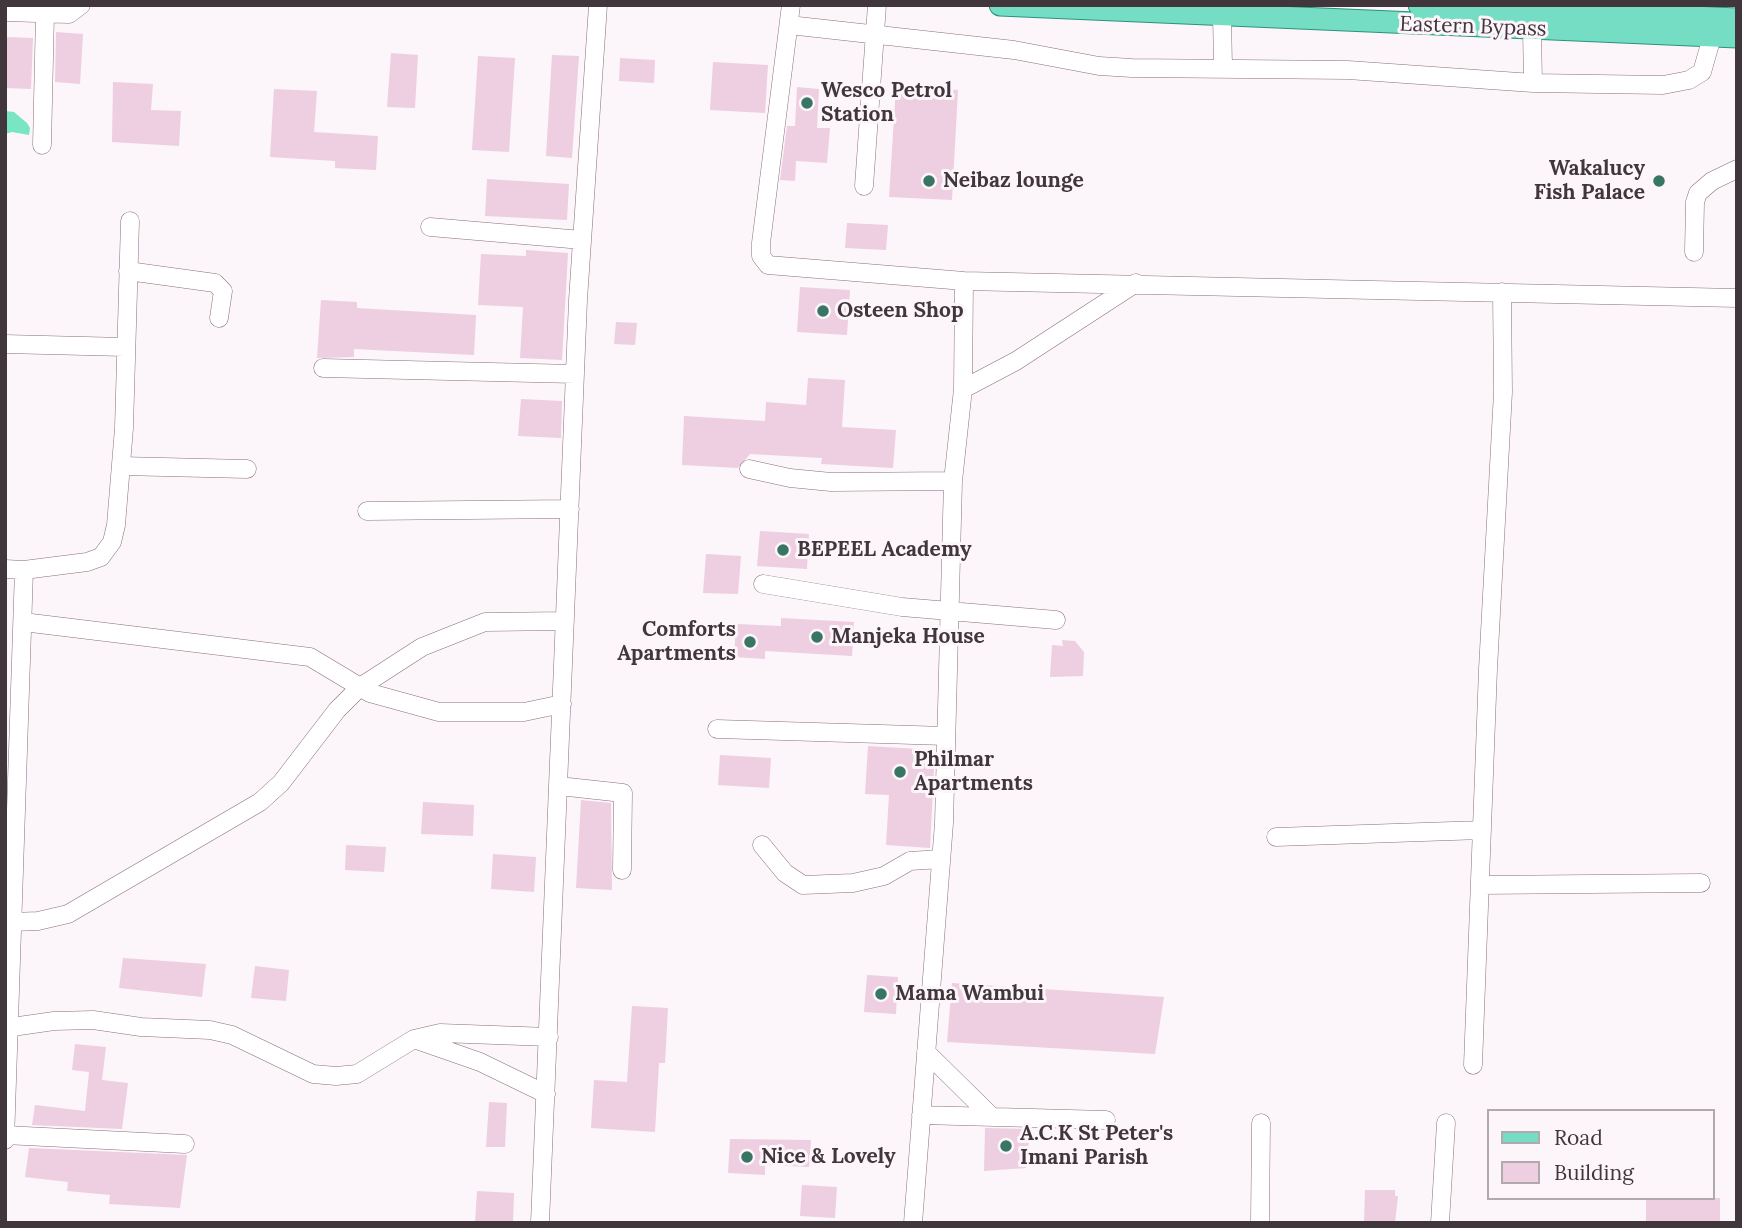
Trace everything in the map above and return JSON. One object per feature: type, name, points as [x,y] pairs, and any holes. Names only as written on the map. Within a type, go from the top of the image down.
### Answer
[{"type":"main road","name":"Eastern Bypass","points":[[1000,5],[1532,30],[1598,22],[1737,19]]},
{"type":"main road","name":"Eastern Bypass","points":[[1419,5],[1598,22],[1712,37],[1737,37]]},
{"type":"street","points":[[5,12],[69,14],[81,5]]},
{"type":"street","points":[[540,1223],[575,374],[598,5]]},
{"type":"street","points":[[791,5],[761,256],[768,265],[964,281],[1737,298]]},
{"type":"street","points":[[864,186],[877,5]]},
{"type":"street","points":[[42,145],[45,14]]},
{"type":"street","points":[[1222,15],[1223,67]]},
{"type":"street","points":[[789,25],[1014,50],[1099,66],[1348,70],[1533,83],[1663,85],[1689,80],[1702,72],[1712,37]]},
{"type":"street","points":[[1532,30],[1533,83]]},
{"type":"street","points":[[1694,252],[1695,202],[1698,193],[1712,181],[1737,169]]},
{"type":"street","points":[[5,569],[24,570],[87,562],[108,552],[116,525],[121,466],[130,221]]},
{"type":"street","points":[[430,227],[582,240]]},
{"type":"street","points":[[128,271],[215,283],[223,291],[219,318]]},
{"type":"street","points":[[913,1223],[941,859],[952,611],[953,481],[963,389],[964,281]]},
{"type":"street","points":[[963,389],[1017,361],[1136,283]]},
{"type":"street","points":[[1473,1065],[1488,668],[1503,392],[1502,292]]},
{"type":"street","points":[[5,344],[125,347]]},
{"type":"street","points":[[323,368],[575,374]]},
{"type":"street","points":[[121,466],[247,469]]},
{"type":"street","points":[[749,469],[790,478],[831,482],[953,481]]},
{"type":"street","points":[[367,511],[570,509]]},
{"type":"street","points":[[24,570],[5,1138],[185,1144]]},
{"type":"street","points":[[763,584],[890,606],[1056,620]]},
{"type":"street","points":[[12,922],[38,921],[68,914],[260,802],[281,783],[337,710],[360,687],[422,647],[466,628],[502,620],[565,621]]},
{"type":"street","points":[[23,622],[310,657],[360,687],[398,703],[439,712],[524,712],[562,704]]},
{"type":"street","points":[[716,729],[946,736]]},
{"type":"street","points":[[559,786],[623,793],[622,870]]},
{"type":"street","points":[[1276,838],[1482,830]]},
{"type":"street","points":[[762,845],[786,873],[803,885],[853,883],[884,876],[911,861],[941,859]]},
{"type":"street","points":[[1480,885],[1701,883]]},
{"type":"street","points":[[7,1029],[54,1021],[93,1020],[141,1027],[210,1030],[232,1035],[313,1074],[335,1076],[358,1074],[414,1039],[440,1032],[549,1037]]},
{"type":"street","points":[[414,1039],[480,1062],[546,1094]]},
{"type":"street","points":[[926,1052],[992,1117]]},
{"type":"street","points":[[921,1115],[1106,1120]]},
{"type":"street","points":[[1260,1223],[1261,1123]]},
{"type":"street","points":[[1440,1223],[1446,1123]]},
{"type":"shaded area","points":[[5,111],[14,112],[27,123],[30,128],[29,135],[12,132],[5,134]]},
{"type":"building","points":[[56,32],[83,34],[80,84],[55,82]]},
{"type":"building","points":[[5,37],[33,38],[31,89],[5,88]]},
{"type":"building","points":[[391,53],[418,55],[415,108],[387,107]]},
{"type":"building","points":[[552,55],[579,56],[572,158],[546,156]]},
{"type":"building","points":[[478,56],[515,58],[509,152],[472,150]]},
{"type":"building","points":[[620,58],[655,60],[654,83],[619,81]]},
{"type":"building","points":[[713,62],[768,65],[765,113],[710,110]]},
{"type":"building","points":[[113,82],[153,84],[151,110],[181,111],[179,146],[112,142]]},
{"type":"building","points":[[896,86],[958,90],[952,200],[889,197]]},
{"type":"building","points":[[797,87],[819,89],[817,128],[830,128],[827,163],[796,161],[795,181],[780,180],[787,126],[795,126]]},
{"type":"building","points":[[274,89],[317,91],[314,132],[378,136],[376,170],[335,168],[335,161],[270,157]]},
{"type":"building","points":[[487,179],[569,184],[567,220],[485,216]]},
{"type":"building","points":[[847,223],[888,225],[886,250],[845,248]]},
{"type":"building","points":[[526,250],[568,253],[562,360],[520,358],[523,307],[478,305],[481,254],[526,256]]},
{"type":"building","name":"Osteen Shop","points":[[800,287],[850,290],[847,335],[797,332]]},
{"type":"building","points":[[321,300],[357,302],[357,308],[476,315],[474,355],[354,349],[354,357],[317,358]]},
{"type":"building","points":[[616,322],[637,323],[635,345],[614,344]]},
{"type":"building","points":[[808,378],[845,380],[842,427],[896,430],[893,468],[821,464],[822,458],[750,454],[738,468],[682,465],[684,416],[765,421],[766,402],[806,405]]},
{"type":"building","points":[[521,399],[562,401],[561,438],[518,436]]},
{"type":"building","name":"BEPEEL Academy","points":[[760,531],[809,534],[807,569],[757,566]]},
{"type":"building","points":[[706,554],[741,556],[738,594],[703,593]]},
{"type":"building","name":"Manjeka House","points":[[781,618],[854,622],[852,656],[765,651],[765,659],[734,657],[736,624],[781,626]]},
{"type":"building","points":[[1062,640],[1075,641],[1084,652],[1083,676],[1050,677],[1052,645],[1063,646]]},
{"type":"building","points":[[868,746],[935,750],[930,848],[886,845],[889,795],[865,794]]},
{"type":"building","points":[[720,755],[771,758],[769,788],[718,785]]},
{"type":"building","points":[[581,800],[611,803],[612,890],[576,888]]},
{"type":"building","points":[[423,802],[474,805],[473,836],[421,834]]},
{"type":"building","points":[[346,845],[386,847],[384,872],[345,870]]},
{"type":"building","points":[[493,854],[536,857],[534,892],[491,889]]},
{"type":"building","points":[[123,958],[206,964],[202,997],[119,988]]},
{"type":"building","points":[[255,966],[289,970],[286,1001],[251,998]]},
{"type":"building","name":"Mama Wambui","points":[[867,975],[898,977],[896,1014],[864,1012]]},
{"type":"building","points":[[952,983],[1164,997],[1155,1054],[947,1042]]},
{"type":"building","points":[[632,1006],[668,1008],[665,1063],[659,1063],[655,1132],[591,1128],[594,1080],[627,1082]]},
{"type":"building","points":[[75,1044],[106,1047],[102,1080],[128,1083],[122,1129],[32,1125],[35,1105],[85,1111],[89,1072],[72,1070]]},
{"type":"building","points":[[489,1102],[507,1103],[505,1147],[486,1147]]},
{"type":"building","name":"A.C.K St Peter's Imani Parish","points":[[985,1128],[1030,1129],[1026,1168],[984,1171]]},
{"type":"building","points":[[730,1139],[811,1140],[809,1167],[765,1165],[765,1175],[728,1173]]},
{"type":"building","points":[[29,1148],[187,1155],[180,1208],[109,1204],[110,1195],[67,1191],[68,1182],[25,1177]]},
{"type":"building","points":[[802,1185],[837,1187],[835,1218],[800,1216]]},
{"type":"building","points":[[1365,1190],[1395,1190],[1395,1196],[1398,1196],[1395,1223],[1364,1223]]},
{"type":"building","points":[[477,1191],[514,1193],[513,1223],[475,1223]]},
{"type":"building","points":[[1720,1198],[1720,1223],[1646,1223],[1646,1200]]},
{"type":"place","name":"Wesco Petrol Station","points":[[807,103]]},
{"type":"place","name":"Neibaz lounge","points":[[929,181]]},
{"type":"place","name":"Wakalucy Fish Palace","points":[[1659,181]]},
{"type":"place","name":"Osteen Shop","points":[[823,311]]},
{"type":"place","name":"BEPEEL Academy","points":[[783,550]]},
{"type":"place","name":"Manjeka House","points":[[817,637]]},
{"type":"place","name":"Comforts Apartments","points":[[750,642]]},
{"type":"place","name":"Philmar Apartments","points":[[900,772]]},
{"type":"place","name":"Mama Wambui","points":[[881,994]]},
{"type":"place","name":"A.C.K St Peter's Imani Parish","points":[[1006,1146]]},
{"type":"place","name":"Nice & Lovely","points":[[747,1157]]}]
